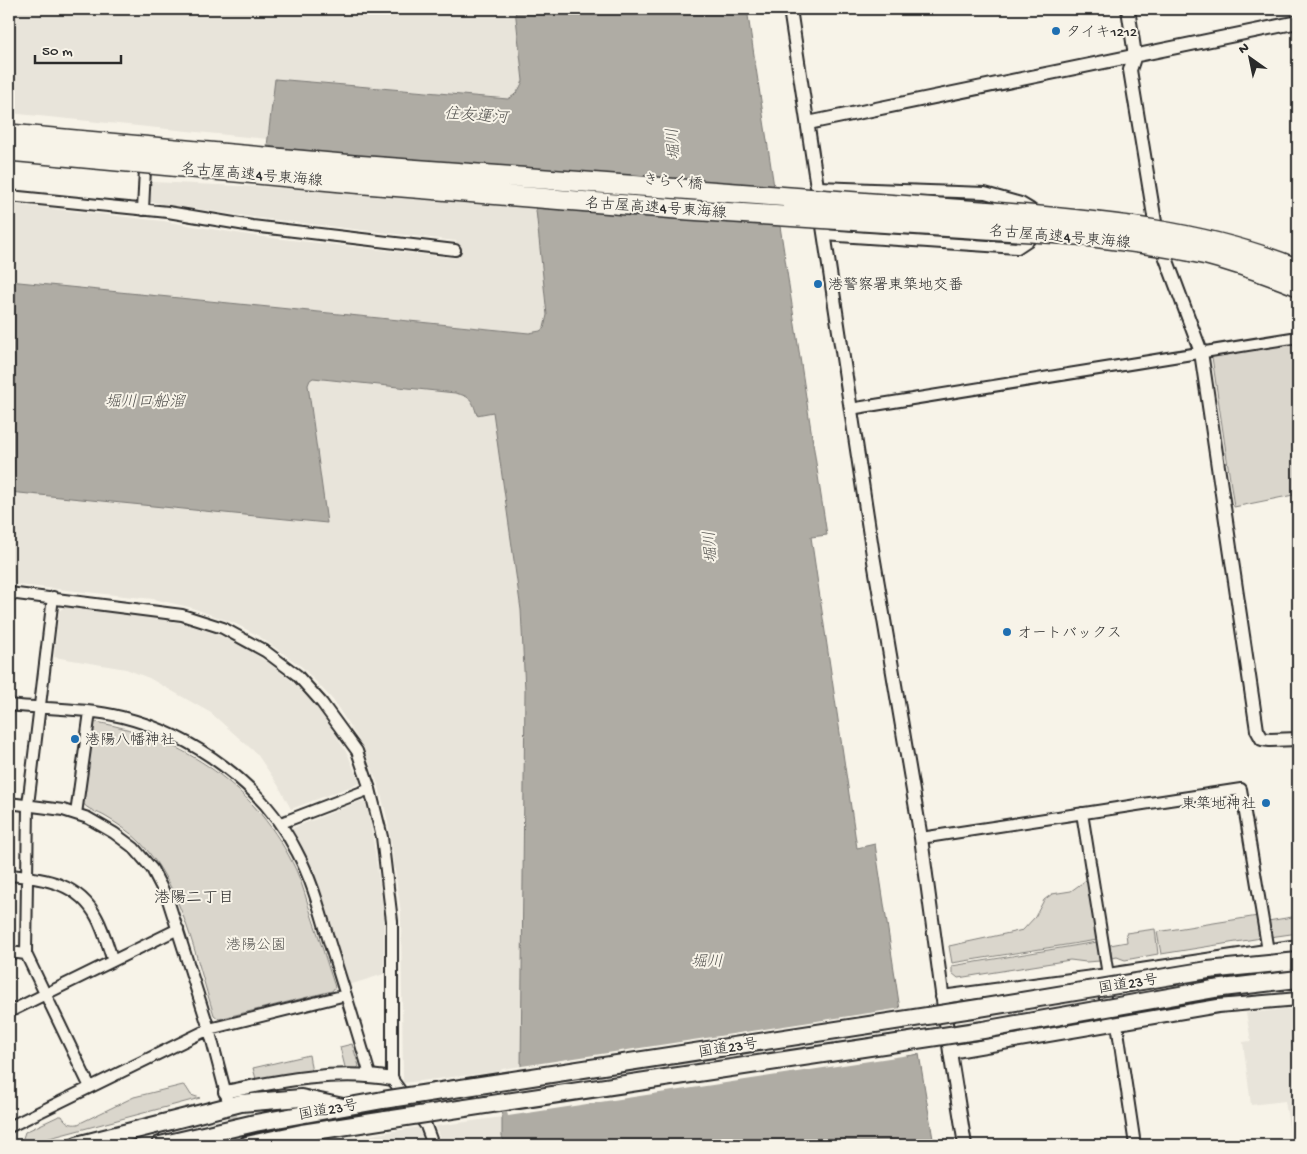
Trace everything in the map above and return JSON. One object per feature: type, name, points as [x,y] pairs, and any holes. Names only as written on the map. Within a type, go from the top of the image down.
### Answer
[{"type":"highway","name":"名古屋高速4号東海線","points":[[9,134],[354,165],[994,212],[1100,222],[1196,237],[1245,249],[1298,269]]},
{"type":"highway","name":"名古屋高速4号東海線","points":[[9,151],[352,183],[669,209],[1078,235],[1139,243],[1206,255],[1244,266],[1298,286]]},
{"type":"highway","name":"国道23号","points":[[160,1145],[255,1123],[383,1100],[979,1008],[1208,970],[1298,961]]},
{"type":"highway","name":"国道23号","points":[[247,1145],[302,1133],[983,1030],[1214,989],[1298,979]]},
{"type":"highway","points":[[77,1145],[241,1103],[300,1098],[343,1107]]},
{"type":"highway","points":[[289,1145],[339,1128]]},
{"type":"street","points":[[790,9],[873,555],[921,838],[942,997],[965,1145]]},
{"type":"street","points":[[1128,9],[1135,55],[1130,70],[1158,239],[1201,352],[1257,730],[1262,739],[1298,739]]},
{"type":"street","points":[[808,123],[1298,22]]},
{"type":"street","name":"きらく橋","points":[[9,158],[145,169],[550,187],[956,220],[1011,220],[1158,239]]},
{"type":"street","points":[[143,210],[145,169]]},
{"type":"street","points":[[818,186],[985,193],[1021,203],[1031,209],[1035,224],[1029,240],[1017,248],[824,235]]},
{"type":"street","points":[[9,196],[168,212],[252,226],[455,250]]},
{"type":"street","points":[[850,409],[1298,337]]},
{"type":"street","points":[[9,593],[53,597],[182,615],[223,628],[266,651],[297,675],[322,703],[357,751],[370,789],[382,836],[392,921],[392,1079],[426,1126],[433,1145]]},
{"type":"street","points":[[53,597],[28,805],[26,954],[90,1087]]},
{"type":"street","points":[[9,705],[90,712],[140,722],[188,743],[226,768],[247,786],[281,823],[297,852],[311,884],[370,1075]]},
{"type":"street","points":[[76,814],[90,712]]},
{"type":"street","points":[[281,823],[370,789]]},
{"type":"street","points":[[921,838],[1241,789],[1268,951]]},
{"type":"street","points":[[9,803],[63,810],[88,818],[114,833],[134,848],[152,869],[168,900],[178,929],[209,1029],[226,1095],[282,1080],[370,1075],[392,1079]]},
{"type":"street","points":[[1082,813],[1104,976],[1135,1145]]},
{"type":"street","points":[[9,875],[52,880],[77,893],[90,906],[98,919],[113,961]]},
{"type":"street","points":[[9,1012],[178,929]]},
{"type":"street","points":[[942,997],[1104,976],[1298,946]]},
{"type":"street","points":[[9,952],[26,954]]},
{"type":"street","points":[[9,1127],[209,1029],[346,995]]},
{"type":"street","points":[[950,1052],[1218,1006],[1298,999]]},
{"type":"shaded area","points":[[9,9],[515,9],[523,81],[519,90],[508,99],[275,79],[268,139],[9,113]]},
{"type":"shaded area","points":[[152,182],[535,199],[547,315],[546,324],[544,329],[529,333],[9,281],[9,204],[163,221],[255,236],[455,258],[456,241],[258,218],[150,202]]},
{"type":"shaded area","points":[[313,378],[455,393],[470,398],[477,415],[493,412],[521,610],[525,690],[521,1069],[403,1083],[401,913],[388,822],[379,787],[363,747],[333,700],[302,667],[257,635],[234,623],[189,607],[153,599],[9,584],[9,492],[327,523],[308,385]]},
{"type":"shaded area","points":[[64,607],[140,615],[186,624],[219,635],[247,649],[293,682],[316,707],[348,755],[360,783],[291,809],[278,785],[257,754],[211,713],[149,678],[126,669],[54,657],[59,611]]},
{"type":"shaded area","points":[[361,801],[366,803],[371,824],[384,915],[384,974],[349,985],[313,875],[291,833],[293,828]]},
{"type":"shaded area","points":[[1298,1008],[1298,1145],[1292,1145],[1285,1101],[1251,1105],[1243,1042],[1251,1041],[1246,1013]]},
{"type":"shaded area","points":[[502,1117],[502,1137],[507,1145],[442,1145],[436,1126]]},
{"type":"shaded area","points":[[418,1127],[426,1145],[330,1145],[354,1138]]},
{"type":"green space","points":[[1298,341],[1298,494],[1234,507],[1212,357],[1214,354]]},
{"type":"green space","name":"港陽公園","points":[[96,722],[159,740],[188,754],[215,771],[239,791],[261,814],[280,840],[296,870],[335,987],[332,991],[219,1019],[214,1015],[186,924],[167,880],[155,860],[140,842],[124,828],[89,809],[81,801],[92,725]]},
{"type":"green space","points":[[1089,878],[1097,940],[952,963],[949,946],[1023,930],[1035,917],[1044,900],[1052,894],[1071,891]]},
{"type":"green space","points":[[1258,916],[1261,938],[1161,954],[1157,932]]},
{"type":"green space","points":[[1298,916],[1298,933],[1270,937],[1268,921]]},
{"type":"green space","points":[[1155,929],[1158,954],[1125,960],[1117,957],[1112,958],[1110,945],[1127,942],[1126,933]]},
{"type":"green space","points":[[1097,942],[1100,961],[1070,960],[958,978],[952,973],[952,966]]},
{"type":"green space","points":[[352,1044],[359,1066],[355,1071],[346,1071],[340,1047]]},
{"type":"green space","points":[[309,1055],[312,1073],[256,1079],[253,1068]]},
{"type":"green space","points":[[183,1085],[191,1095],[200,1098],[27,1144],[23,1138],[25,1132],[59,1116],[62,1116],[69,1123],[78,1124],[134,1097]]},
{"type":"water","name":"堀川","points":[[515,9],[747,9],[827,535],[811,537],[857,848],[875,844],[907,1056],[919,1054],[934,1145],[507,1145],[502,1137],[502,1071],[521,1068],[525,690],[521,610],[493,412],[477,415],[471,400],[455,393],[313,378],[310,380],[308,385],[327,523],[9,492],[9,281],[529,333],[540,331],[544,328],[547,315],[534,191],[531,184],[521,176],[267,146],[275,79],[508,99],[514,95],[523,81]]},
{"type":"pier","points":[[902,1008],[909,1054],[922,1053],[508,1116],[507,1112],[500,1113],[500,1071],[502,1069]]},
{"type":"tunnel","points":[[228,1101],[240,1145]]},
{"type":"place","name":"タイキ1212","points":[[1056,31]]},
{"type":"place","name":"港警察署東築地交番","points":[[818,284]]},
{"type":"place","name":"オートバックス","points":[[1007,632]]},
{"type":"place","name":"港陽八幡神社","points":[[75,739]]},
{"type":"place","name":"東築地神社","points":[[1266,803]]},
{"type":"district","name":"港陽二丁目","points":[[194,896]]},
{"type":"water label","name":"住友運河","points":[[476,114]]},
{"type":"water label","name":"堀川口船溜","points":[[145,400]]}]
